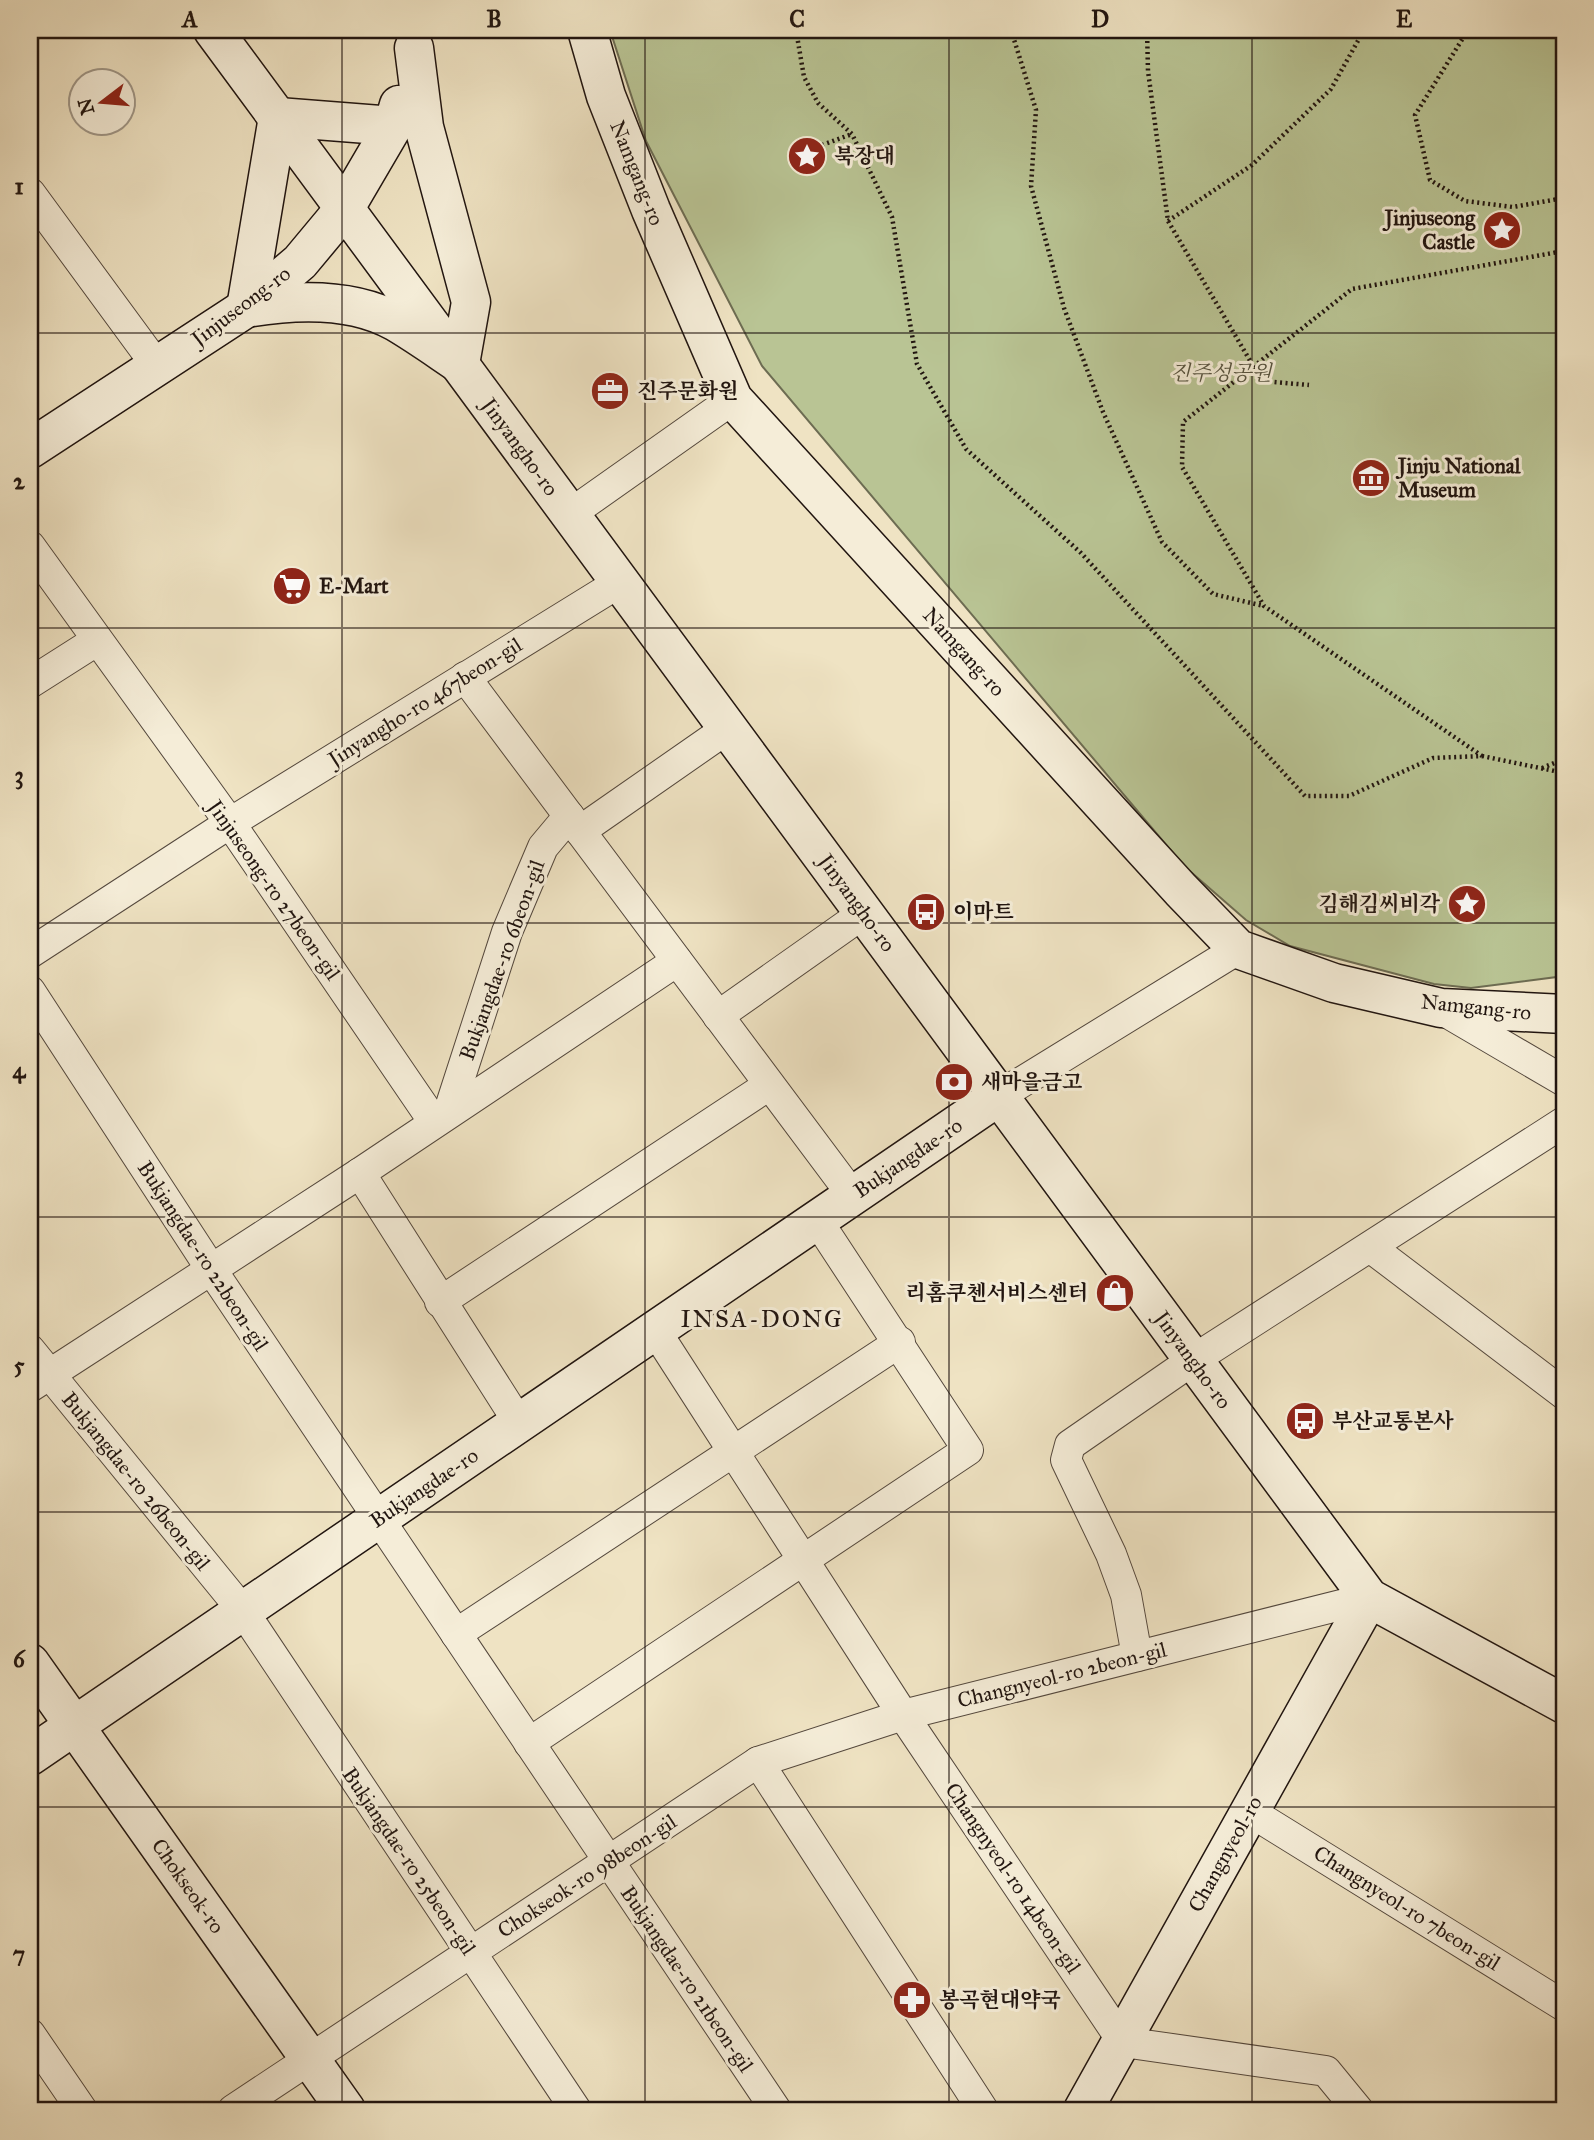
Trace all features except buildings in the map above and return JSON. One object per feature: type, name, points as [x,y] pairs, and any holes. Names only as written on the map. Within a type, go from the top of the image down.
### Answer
[{"type":"street","name":"Jinyangho-ro","points":[[213,30],[1369,1598],[1564,1704]]},
{"type":"street","name":"Namgang-ro","points":[[587,30],[606,96],[651,210],[733,399],[1181,890],[1238,948],[1334,983],[1441,1008],[1564,1014]]},
{"type":"street","points":[[393,126],[278,117],[246,308],[292,300],[350,307],[393,320],[460,364],[471,302],[424,127],[415,39]]},
{"type":"street","name":"Jinjuseong-ro","points":[[30,449],[246,308],[300,262],[345,208],[393,126],[415,39]]},
{"type":"street","points":[[30,193],[157,366]]},
{"type":"street","points":[[570,514],[733,399]]},
{"type":"street","name":"Jinjuseong-ro 27beon-gil","points":[[30,546],[441,1116]]},
{"type":"street","name":"Jinyangho-ro 467beon-gil","points":[[30,953],[230,823],[620,582]]},
{"type":"street","points":[[30,683],[96,641]]},
{"type":"street","points":[[465,677],[853,1196]]},
{"type":"street","name":"Bukjangdae-ro 6beon-gil","points":[[441,1116],[508,932],[543,847],[575,824],[728,729]]},
{"type":"street","points":[[718,1016],[864,914]]},
{"type":"street","points":[[999,1096],[1238,948]]},
{"type":"street","points":[[39,1381],[360,1173],[441,1116],[677,961]]},
{"type":"street","name":"Bukjangdae-ro 22beon-gil","points":[[30,991],[378,1519]]},
{"type":"street","points":[[1441,1008],[1564,1081]]},
{"type":"street","points":[[440,1302],[769,1085]]},
{"type":"street","name":"Bukjangdae-ro","points":[[30,1756],[999,1096]]},
{"type":"street","points":[[1137,1656],[1126,1595],[1111,1554],[1066,1460],[1070,1445],[1193,1360],[1564,1122]]},
{"type":"street","points":[[360,1173],[519,1423]]},
{"type":"street","points":[[529,1743],[968,1450],[900,1342],[817,1220]]},
{"type":"street","points":[[1370,1247],[1559,1390]]},
{"type":"street","name":"Changnyeol-ro 14beon-gil","points":[[655,1330],[903,1715],[1123,2042]]},
{"type":"street","points":[[456,1634],[900,1342]]},
{"type":"street","name":"Bukjangdae-ro 26beon-gil","points":[[30,1350],[39,1381],[243,1611]]},
{"type":"street","name":"Bukjangdae-ro 21beon-gil","points":[[378,1519],[776,2110]]},
{"type":"street","name":"Changnyeol-ro 2beon-gil","points":[[758,1762],[903,1715],[1369,1598]]},
{"type":"street","name":"Changnyeol-ro","points":[[1083,2110],[1369,1598]]},
{"type":"street","name":"Bukjangdae-ro 25beon-gil","points":[[243,1611],[576,2110]]},
{"type":"street","name":"Chokseok-ro","points":[[30,1662],[346,2110]]},
{"type":"street","points":[[758,1762],[983,2110]]},
{"type":"street","name":"Chokseok-ro 98beon-gil","points":[[233,2110],[758,1762]]},
{"type":"street","name":"Changnyeol-ro 7beon-gil","points":[[1249,1811],[1564,2006]]},
{"type":"street","points":[[30,2034],[82,2110]]},
{"type":"street","points":[[1123,2042],[1326,2071],[1359,2110]]},
{"type":"path","points":[[796,30],[804,78],[818,103],[852,134],[892,216],[917,364],[965,449],[1081,553],[1304,796],[1349,796],[1433,758],[1482,756],[1564,773]]},
{"type":"path","points":[[1011,30],[1036,110],[1031,187],[1064,308],[1103,412],[1162,542],[1213,594],[1264,606],[1482,756]]},
{"type":"path","points":[[1147,30],[1149,71],[1168,221],[1262,381],[1309,385]]},
{"type":"path","points":[[1168,221],[1252,165],[1331,89],[1364,30]]},
{"type":"path","points":[[1468,30],[1415,115],[1430,180],[1465,201],[1513,207],[1564,198]]},
{"type":"path","points":[[822,145],[852,134]]},
{"type":"path","points":[[1264,606],[1182,467],[1182,422],[1352,289],[1564,251]]},
{"type":"path","points":[[1542,768],[1564,759]]},
{"type":"green space","name":"진주성공원","points":[[610,30],[1564,30],[1564,976],[1471,988],[1434,984],[1290,946],[1246,920],[1184,866],[762,366],[646,141]]},
{"type":"place","name":"북장대","points":[[807,156]]},
{"type":"place","name":"Jinjuseong Castle","points":[[1502,230]]},
{"type":"place","name":"진주문화원","points":[[610,391]]},
{"type":"place","name":"Jinju National Museum","points":[[1371,478]]},
{"type":"place","name":"E-Mart","points":[[292,586]]},
{"type":"place","name":"김해김씨비각","points":[[1467,904]]},
{"type":"place","name":"이마트","points":[[926,912]]},
{"type":"place","name":"새마을금고","points":[[954,1082]]},
{"type":"place","name":"리홈쿠첸서비스센터","points":[[1115,1293]]},
{"type":"place","name":"부산교통본사","points":[[1305,1421]]},
{"type":"place","name":"봉곡현대약국","points":[[912,2000]]},
{"type":"district","name":"INSA-DONG","points":[[762,1319]]}]
